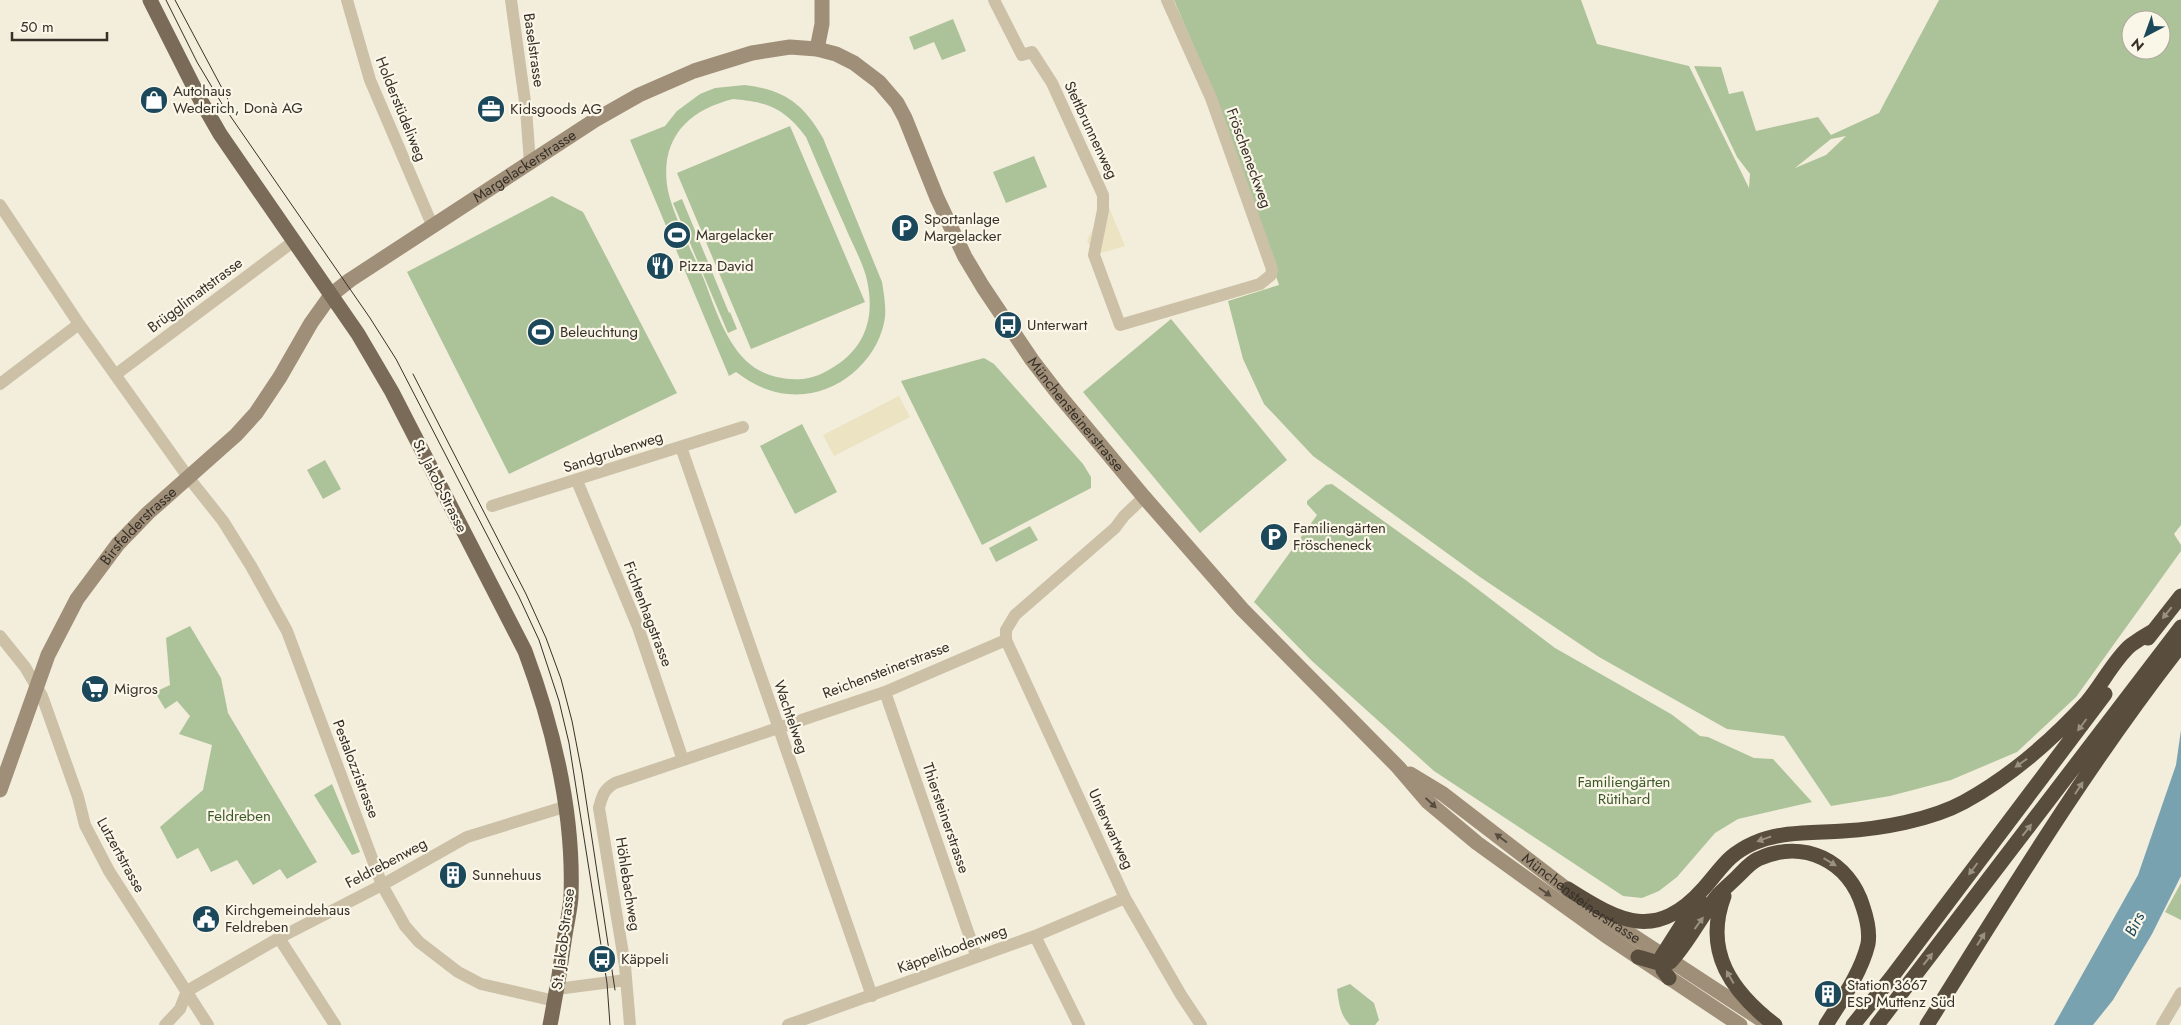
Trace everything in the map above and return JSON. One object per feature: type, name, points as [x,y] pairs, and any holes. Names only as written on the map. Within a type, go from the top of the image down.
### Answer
[{"type":"highway","points":[[1853,1025],[2181,596]]},
{"type":"highway","points":[[1877,1025],[2181,628]]},
{"type":"highway","points":[[1568,889],[1598,908],[1633,922],[1660,920],[1674,914],[1704,888],[1724,862],[1741,849],[1766,838],[1784,834],[1845,831],[1893,824],[1930,815],[1963,803],[2031,756],[2087,702],[2130,646],[2153,631]]},
{"type":"highway","points":[[1927,1025],[2020,877],[2096,762],[2149,686],[2181,645]]},
{"type":"highway","points":[[1665,961],[1719,894],[1757,860],[1785,852],[1804,852],[1819,856],[1834,862],[1848,876],[1858,892],[1868,925],[1868,943],[1857,970],[1826,1025]]},
{"type":"highway","points":[[1732,882],[1716,923],[1720,954],[1735,985],[1755,1007],[1776,1025]]},
{"type":"highway","points":[[1669,978],[1665,961],[1704,888]]},
{"type":"highway","points":[[1638,957],[1665,961]]},
{"type":"main road","name":"St. Jakob-Strasse","points":[[150,0],[210,118],[256,188],[358,334],[392,392],[525,651],[540,692],[555,749],[570,858],[571,899],[550,1025]]},
{"type":"main road","points":[[817,49],[822,24],[822,0]]},
{"type":"main road","name":"Margelackerstrasse","points":[[331,294],[602,116],[639,95],[694,71],[754,53],[790,47],[817,49]]},
{"type":"main road","name":"Münchensteinerstrasse","points":[[817,49],[845,58],[862,68],[880,82],[896,103],[905,118],[936,198],[982,288],[1053,388],[1144,497],[1242,609],[1398,767],[1428,802],[1477,843],[1638,957],[1740,1025]]},
{"type":"main road","name":"Birsfelderstrasse","points":[[0,790],[48,655],[74,604],[97,570],[148,513],[236,435],[256,413],[331,294]]},
{"type":"main road","name":"Münchensteinerstrasse","points":[[1398,767],[1443,794],[1595,911],[1665,961],[1769,1025]]},
{"type":"street","name":"Holderstüdeliweg","points":[[346,0],[370,80],[433,227]]},
{"type":"street","name":"Baselstrasse","points":[[511,0],[526,109],[530,163]]},
{"type":"street","name":"Stettbrunnenweg","points":[[994,0],[1022,55],[1032,52],[1052,84],[1103,195],[1103,210],[1094,255],[1120,325],[1218,297]]},
{"type":"street","name":"Fröscheneckweg","points":[[1167,0],[1211,98],[1272,269],[1271,275],[1260,284],[1218,297]]},
{"type":"street","name":"Pestalozzistrasse","points":[[0,205],[79,324],[188,477],[223,521],[287,631],[382,885],[405,926],[419,942],[458,972],[481,984],[556,995]]},
{"type":"street","name":"Brügglimattstrasse","points":[[115,375],[294,241]]},
{"type":"street","points":[[0,384],[79,324]]},
{"type":"street","name":"Sandgrubenweg","points":[[492,506],[743,428]]},
{"type":"street","name":"Wachtelweg","points":[[682,447],[872,996]]},
{"type":"street","name":"Fichtenhagstrasse","points":[[577,481],[638,627],[684,760]]},
{"type":"street","points":[[1006,640],[1006,630],[1015,615],[1115,528],[1124,516],[1144,497]]},
{"type":"street","name":"Lutzertstrasse","points":[[0,636],[37,685],[51,717],[78,797],[85,825],[128,902],[208,1025]]},
{"type":"street","name":"Reichensteinerstrasse","points":[[599,808],[602,795],[607,788],[615,783],[885,692],[1006,640]]},
{"type":"street","name":"Unterwartweg","points":[[1006,640],[1125,898],[1181,995],[1201,1025]]},
{"type":"street","name":"Thiersteinerstrasse","points":[[885,692],[976,955]]},
{"type":"street","name":"Feldrebenweg","points":[[165,1025],[180,1009],[188,992],[279,938],[382,885],[467,837],[564,807]]},
{"type":"street","name":"Höhlebachweg","points":[[599,808],[626,980],[630,1025]]},
{"type":"street","name":"Käppelibodenweg","points":[[788,1025],[872,996],[976,955],[1035,936],[1125,898]]},
{"type":"street","points":[[1035,936],[1078,1025]]},
{"type":"street","points":[[279,938],[335,1025]]},
{"type":"street","points":[[556,995],[626,980]]},
{"type":"street","points":[[2162,1025],[2181,993]]},
{"type":"green space","points":[[1174,0],[1581,0],[1597,44],[1689,66],[1749,188],[1750,174],[1737,157],[1694,66],[1721,67],[1729,94],[1743,91],[1756,131],[1818,117],[1831,135],[1879,113],[1939,0],[2181,0],[2181,525],[2174,534],[2181,545],[2181,551],[2076,697],[2017,752],[1951,780],[1890,796],[1831,806],[1784,736],[1727,729],[1599,657],[1480,577],[1313,456],[1264,404],[1243,359],[1228,301],[1279,285],[1213,92]],"holes":[[[1846,136],[1826,155],[1795,168],[1831,139]]]},
{"type":"green space","points":[[953,19],[966,51],[942,60],[934,42],[914,50],[909,37]]},
{"type":"green space","name":"Margelacker","points":[[745,85],[771,90],[791,100],[808,116],[823,138],[882,282],[885,318],[879,338],[871,353],[849,376],[835,385],[820,391],[804,394],[781,393],[760,387],[736,372],[729,376],[630,140],[665,126],[677,111],[700,94],[715,88]],"holes":[[[733,99],[756,102],[774,108],[790,119],[806,137],[866,276],[870,307],[864,334],[849,356],[837,365],[815,376],[786,379],[767,374],[751,365],[734,347],[722,324],[669,195],[666,168],[669,153],[681,128],[703,110]]]},
{"type":"green space","points":[[790,126],[865,302],[751,349],[677,173]]},
{"type":"green space","points":[[1034,156],[1047,187],[1006,203],[993,172]]},
{"type":"green space","name":"Beleuchtung","points":[[552,196],[583,212],[677,393],[509,474],[407,272]]},
{"type":"green space","points":[[682,199],[737,329],[728,333],[673,203]]},
{"type":"green space","points":[[1171,319],[1287,460],[1200,533],[1083,392]]},
{"type":"green space","points":[[984,358],[994,364],[1083,464],[1091,477],[1091,488],[982,545],[901,381]]},
{"type":"green space","points":[[802,424],[837,492],[795,514],[760,446]]},
{"type":"green space","points":[[325,460],[341,489],[323,499],[307,470]]},
{"type":"green space","name":"Familiengärten Rütihard","points":[[1332,484],[1467,581],[1555,648],[1671,714],[1700,736],[1708,737],[1754,758],[1773,759],[1812,802],[1738,819],[1715,833],[1677,877],[1659,891],[1642,898],[1623,896],[1434,771],[1312,661],[1254,602],[1317,515],[1307,504],[1307,501],[1326,485]]},
{"type":"green space","points":[[1030,526],[1038,540],[996,562],[989,548]]},
{"type":"green space","name":"Feldreben","points":[[190,626],[221,678],[228,713],[317,862],[287,879],[280,869],[253,885],[237,860],[211,872],[198,848],[177,859],[160,827],[203,790],[212,745],[179,734],[190,716],[177,701],[165,709],[155,692],[170,685],[166,638]]},
{"type":"green space","points":[[332,784],[360,852],[352,855],[314,795]]},
{"type":"green space","points":[[2181,883],[2181,920],[2165,912]]},
{"type":"green space","points":[[1350,984],[1374,1003],[1379,1020],[1375,1025],[1350,1025],[1344,1017],[1340,1008],[1337,989]]},
{"type":"shaded area","points":[[1108,205],[1125,246],[1094,255],[1087,240],[1103,210]]},
{"type":"shaded area","points":[[899,396],[910,417],[834,456],[823,435]]},
{"type":"water","name":"Birs","points":[[2181,730],[2181,876],[2152,934],[2113,1000],[2093,1025],[2054,1025],[2138,875],[2176,765]]},
{"type":"tram line","points":[[166,0],[197,62],[222,104],[370,318],[396,359],[519,597],[539,640],[559,701],[569,743],[607,983],[610,1025]]},
{"type":"tram line","points":[[175,0],[231,105]]},
{"type":"tram line","points":[[413,374],[526,594],[546,638],[561,679],[572,721],[582,773],[615,990]]},
{"type":"place","name":"Autohaus Wederich, Donà AG","points":[[154,100]]},
{"type":"place","name":"Kidsgoods AG","points":[[491,109]]},
{"type":"place","name":"Sportanlage Margelacker","points":[[905,228]]},
{"type":"place","name":"Margelacker","points":[[677,235]]},
{"type":"place","name":"Pizza David","points":[[660,266]]},
{"type":"place","name":"Unterwart","points":[[1008,325]]},
{"type":"place","name":"Beleuchtung","points":[[541,332]]},
{"type":"place","name":"Familiengärten Fröscheneck","points":[[1274,537]]},
{"type":"place","name":"Migros","points":[[95,689]]},
{"type":"place","name":"Sunnehuus","points":[[453,875]]},
{"type":"place","name":"Kirchgemeindehaus Feldreben","points":[[206,919]]},
{"type":"place","name":"Käppeli","points":[[602,959]]},
{"type":"place","name":"Station 3667 ESP Muttenz Süd","points":[[1828,994]]}]
